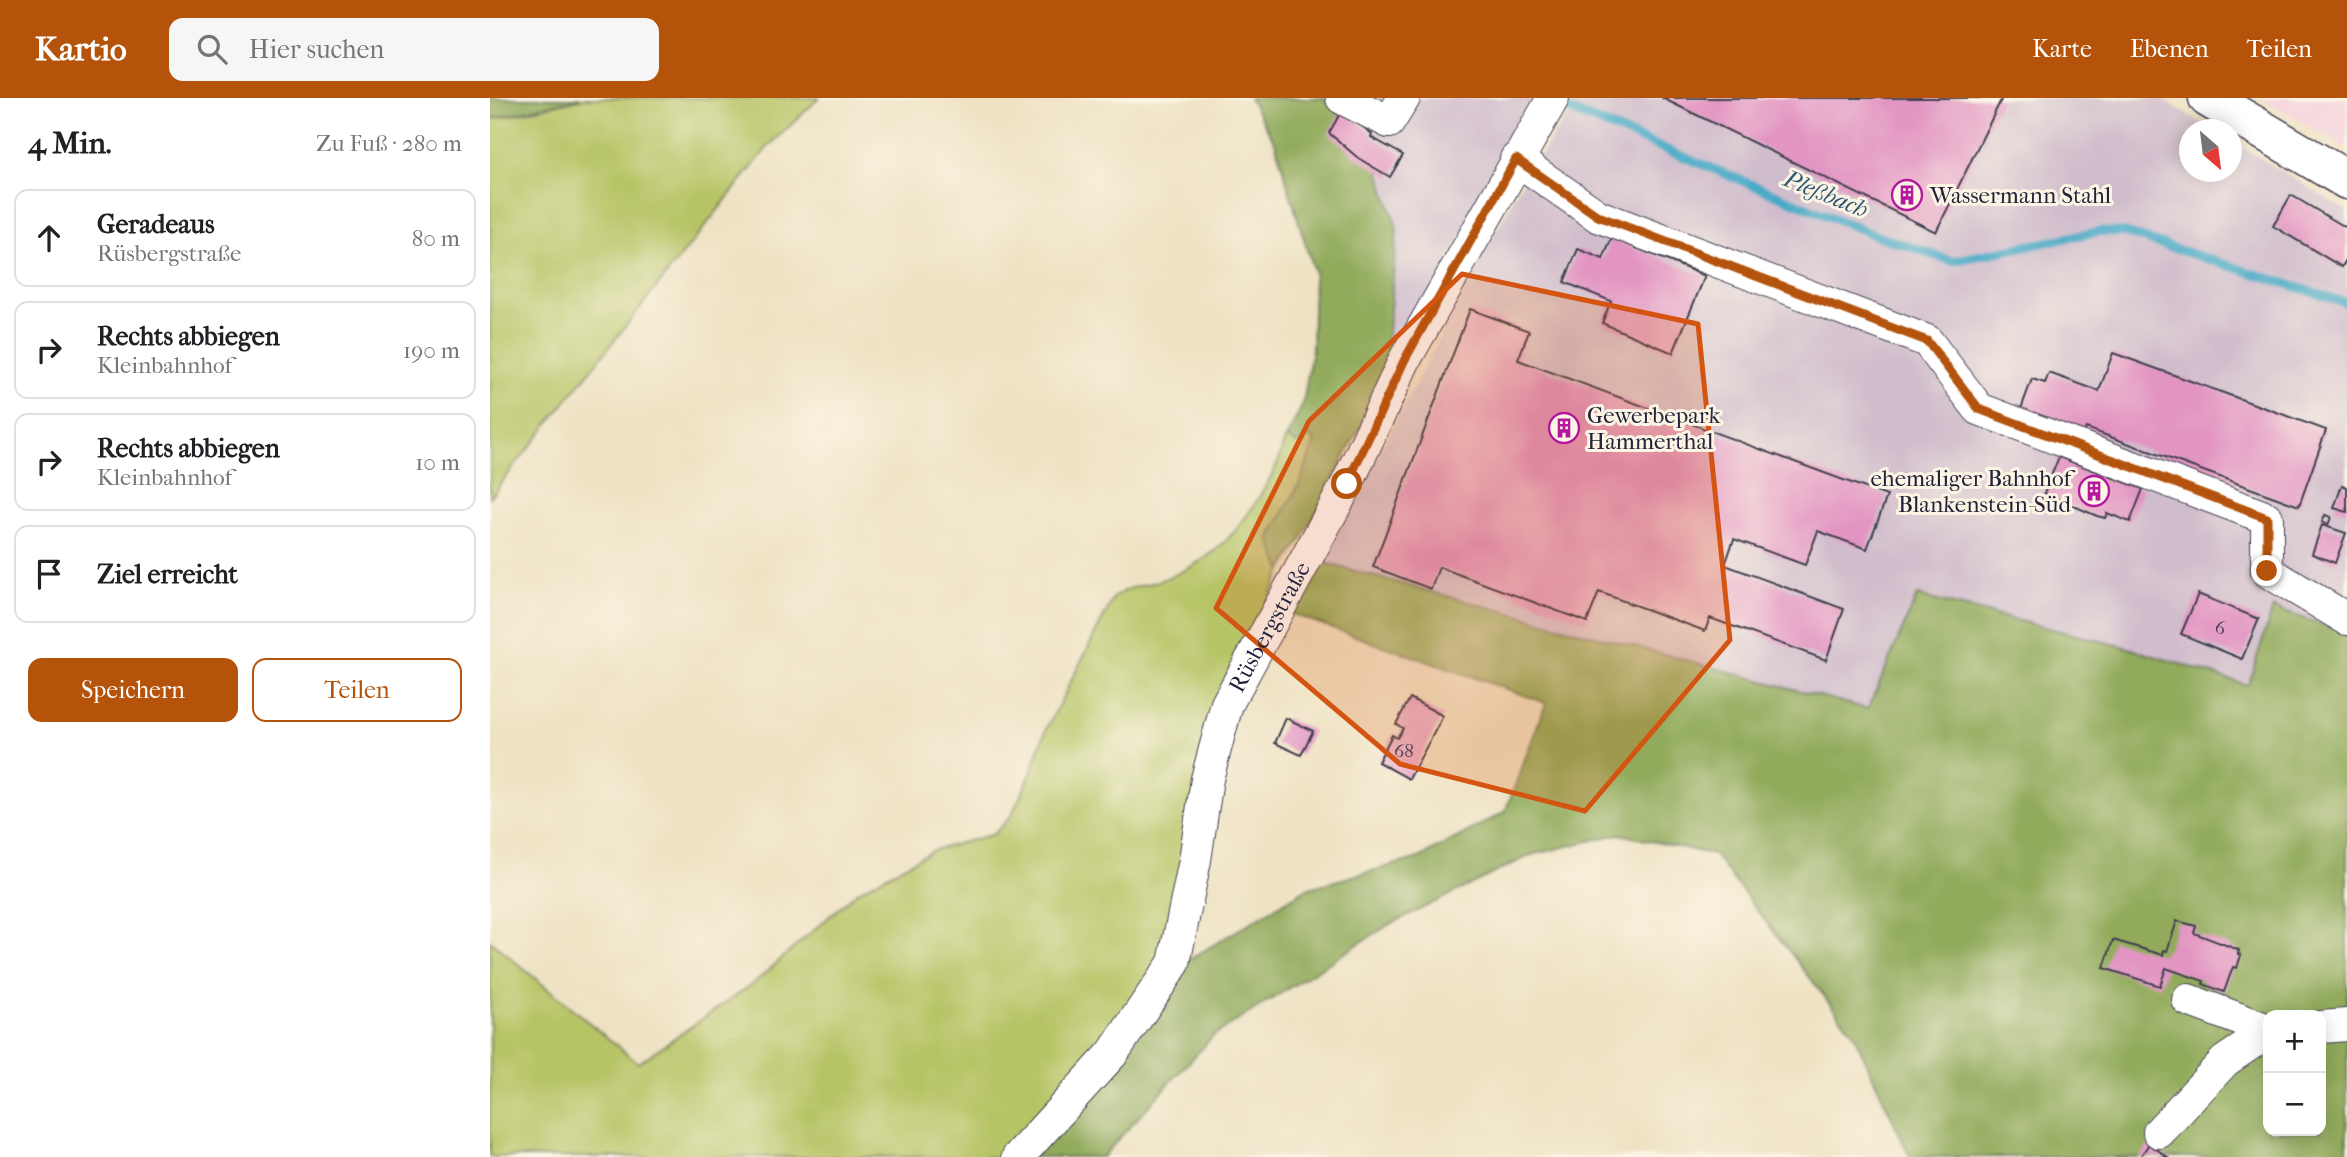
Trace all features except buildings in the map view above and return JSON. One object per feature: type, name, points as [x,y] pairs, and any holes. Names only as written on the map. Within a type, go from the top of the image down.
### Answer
[{"type":"main road","points":[[2207,98],[2347,180]]},
{"type":"street","points":[[1342,98],[1389,122],[1404,98]]},
{"type":"street","name":"Rüsbergstraße","points":[[1018,1157],[1112,1054],[1174,963],[1195,860],[1207,779],[1227,704],[1277,607],[1347,484],[1404,361],[1546,109]]},
{"type":"street","points":[[1516,159],[1598,216],[1927,341],[1979,409],[2267,518],[2267,571],[2347,618]]},
{"type":"street","points":[[2188,1000],[2263,1029]]},
{"type":"street","points":[[2326,1027],[2347,1025]]},
{"type":"street","points":[[2159,1132],[2225,1062],[2263,1035]]},
{"type":"highlighted area","points":[[1462,274],[1698,324],[1730,640],[1585,811],[1400,764],[1216,608],[1309,421]]},
{"type":"shaded area","points":[[1324,98],[1535,98],[1399,353],[1387,343],[1397,229],[1372,148]]},
{"type":"shaded area","points":[[1578,98],[2160,98],[2195,119],[2179,119],[2179,182],[2242,182],[2242,147],[2347,211],[2347,633],[2273,608],[2248,685],[2125,647],[1917,596],[1868,709],[1321,562],[1520,186]]},
{"type":"shaded area","points":[[2261,98],[2347,98],[2347,149]]},
{"type":"green space","points":[[490,98],[580,98],[490,119]]},
{"type":"green space","points":[[585,98],[819,98],[768,147],[490,497],[490,120]]},
{"type":"green space","points":[[1249,98],[1324,98],[1372,148],[1397,229],[1387,342],[1399,353],[1302,539],[1282,570],[1270,539],[1300,483],[1315,441],[1308,436],[1297,444],[1287,437],[1303,404],[1312,349],[1314,273],[1275,142]]},
{"type":"green space","points":[[1308,436],[1315,441],[1300,483],[1270,538],[1282,570],[1240,659],[1176,911],[1148,989],[1033,1125],[1002,1157],[490,1157],[490,941],[638,1063],[754,983],[858,891],[931,851],[994,834],[1011,816],[1029,778],[1046,730],[1114,597],[1130,588],[1174,575],[1216,550],[1235,531],[1259,497],[1278,462],[1287,437],[1297,444]]},
{"type":"green space","points":[[1321,562],[1868,709],[1917,596],[2125,647],[2248,685],[2273,608],[2347,633],[2347,1157],[1910,1157],[1853,1033],[1714,855],[1619,834],[1531,855],[1390,924],[1213,1036],[1102,1157],[1029,1157],[1180,965],[1306,889],[1419,858],[1505,812],[1546,703],[1289,613]]},
{"type":"waterway","name":"Pleßbach","points":[[1557,105],[1875,235],[1952,261],[2101,231],[2126,233],[2347,303]]},
{"type":"place","name":"Wassermann Stahl","points":[[1907,195]]},
{"type":"place","name":"Gewerbepark Hammerthal","points":[[1564,428]]},
{"type":"place","name":"ehemaliger Bahnhof Blankenstein-Süd","points":[[2094,491]]},
{"type":"route","points":[[1347,484],[1404,361],[1516,159],[1598,216],[1927,341],[1979,409],[2267,518],[2267,571]]}]
